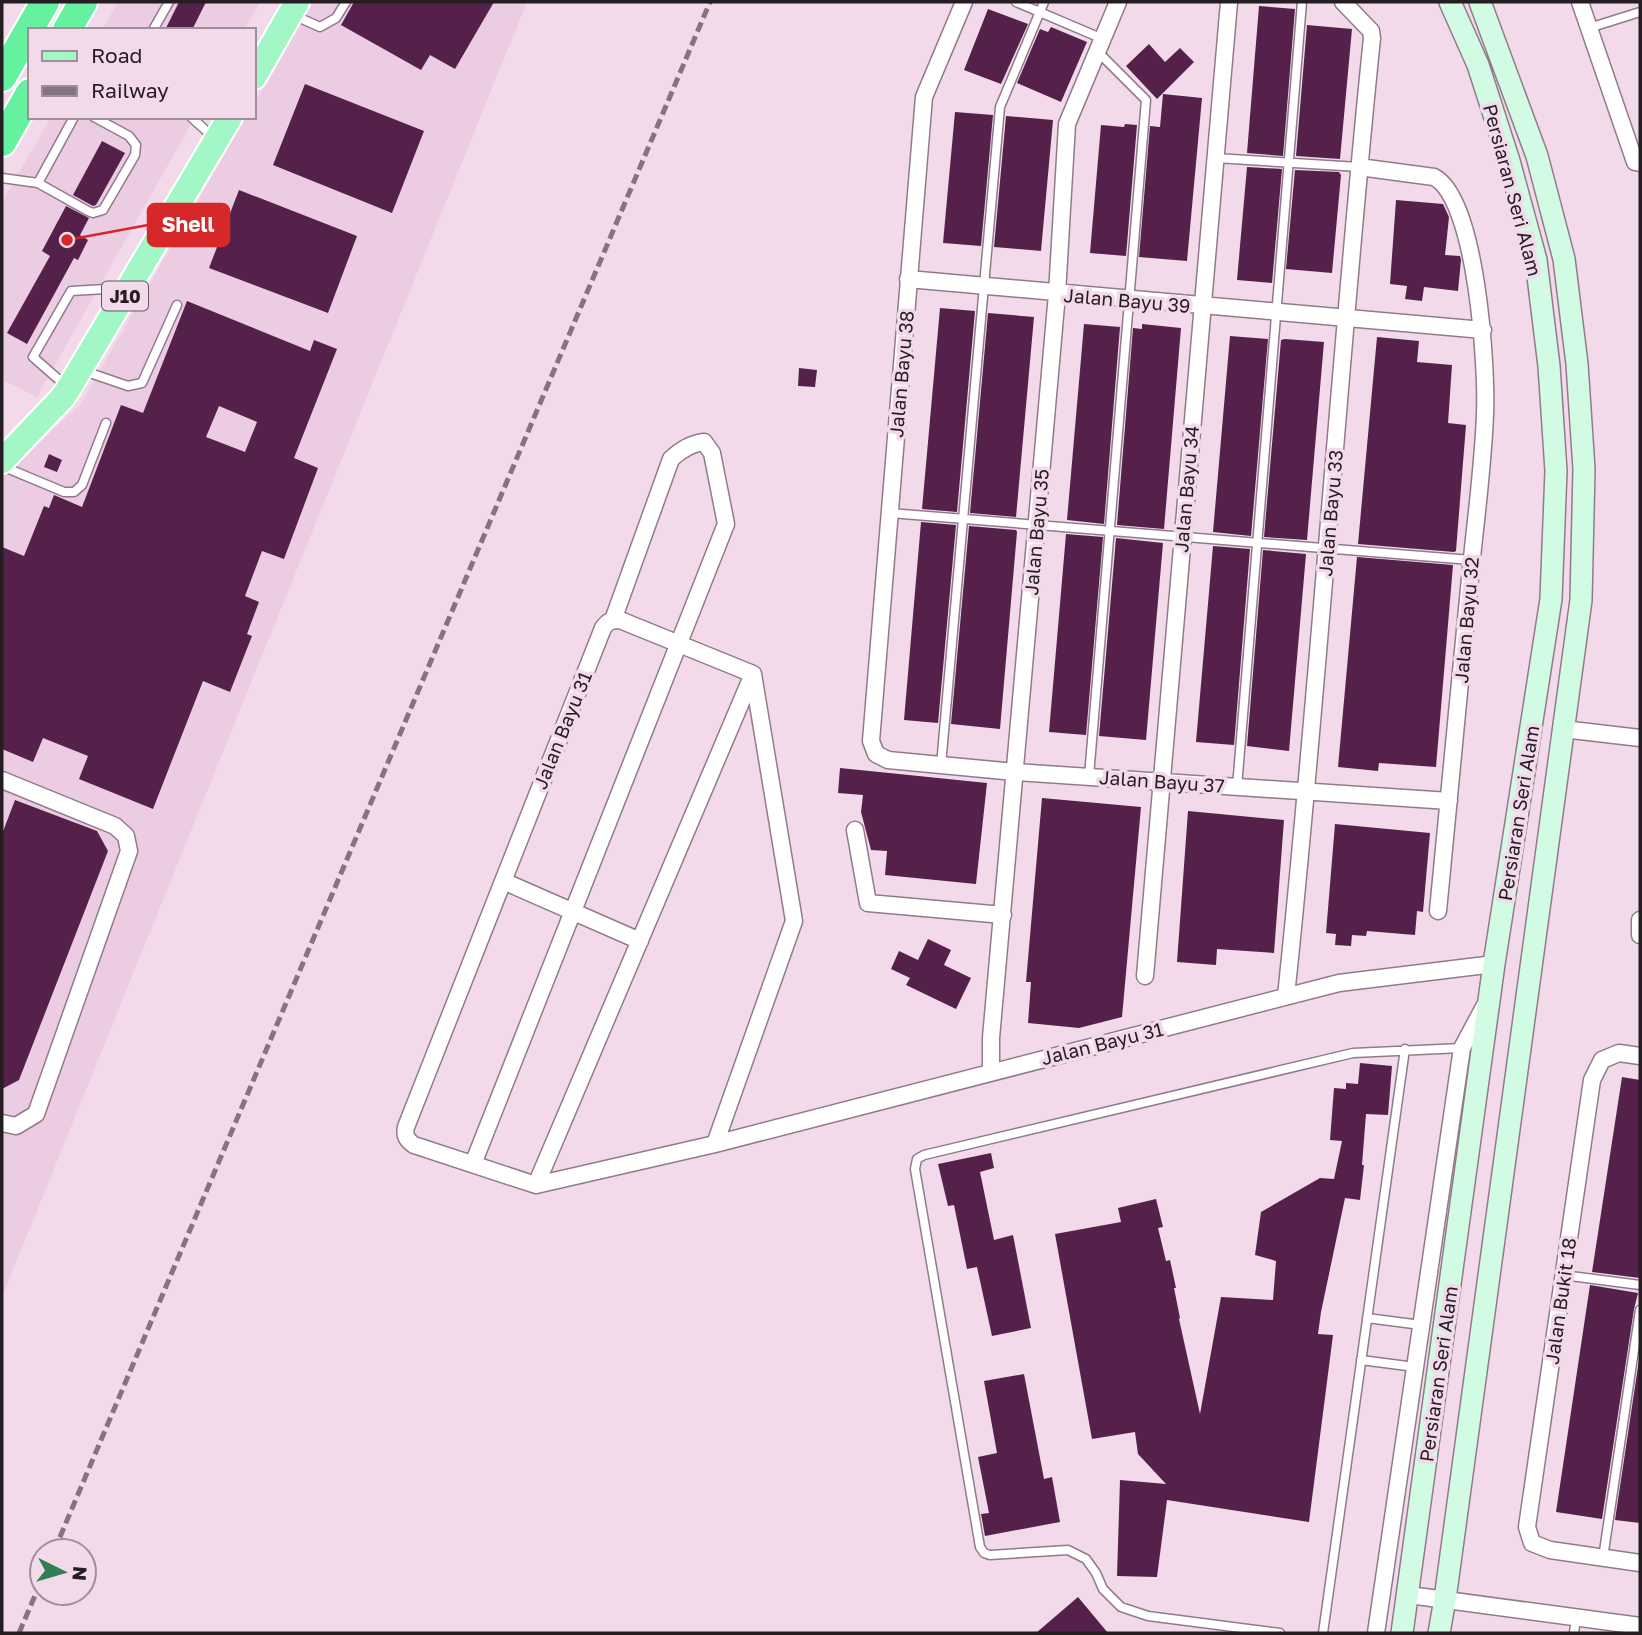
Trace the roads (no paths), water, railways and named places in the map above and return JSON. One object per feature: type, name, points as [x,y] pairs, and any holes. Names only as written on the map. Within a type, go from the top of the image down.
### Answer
[{"type":"highway","points":[[30,28],[45,2]]},
{"type":"highway","points":[[67,28],[83,2]]},
{"type":"highway","points":[[2,77],[28,32]]},
{"type":"highway","points":[[2,142],[28,96]]},
{"type":"main road","name":"Persiaran Seri Alam","points":[[1402,1633],[1489,997],[1551,599],[1556,471],[1549,366],[1536,260],[1506,149],[1478,65],[1450,2]]},
{"type":"main road","name":"Persiaran Seri Alam","points":[[1439,1633],[1581,600],[1584,469],[1577,364],[1564,259],[1536,156],[1480,2]]},
{"type":"main road","points":[[256,72],[265,51],[294,8]]},
{"type":"main road","name":"J10","points":[[2,461],[75,379],[229,119]]},
{"type":"street","name":"Jalan Bayu 38","points":[[876,754],[871,741],[924,97],[964,2]]},
{"type":"street","name":"Jalan Bayu 35","points":[[991,1072],[991,1038],[1057,294],[1067,124],[1118,2]]},
{"type":"street","name":"Jalan Bayu 34","points":[[1144,976],[1229,2]]},
{"type":"street","name":"Jalan Bayu 33","points":[[1286,996],[1308,792],[1346,319],[1372,38],[1371,31],[1343,2]]},
{"type":"street","points":[[1580,2],[1635,162],[1640,163]]},
{"type":"street","name":"Jalan Bayu 32","points":[[1359,167],[1434,177],[1443,181],[1462,219],[1483,330],[1485,414],[1438,911]]},
{"type":"street","name":"Jalan Bayu 39","points":[[908,279],[1483,330]]},
{"type":"street","name":"Jalan Bayu 31","points":[[678,644],[726,524],[712,453],[704,442],[697,443],[671,459],[613,620],[603,628],[405,1135],[414,1145],[536,1185],[715,1144],[1339,983],[1494,964]]},
{"type":"street","points":[[613,620],[620,620],[752,674]]},
{"type":"street","points":[[473,1164],[678,644]]},
{"type":"street","points":[[536,1185],[752,674]]},
{"type":"street","points":[[715,1144],[794,924],[752,674]]},
{"type":"street","points":[[1563,729],[1640,738]]},
{"type":"street","name":"Jalan Bayu 37","points":[[876,754],[888,760],[1015,772],[1449,801]]},
{"type":"street","points":[[2,780],[115,826],[126,836],[129,851],[36,1114],[16,1126],[2,1123]]},
{"type":"street","points":[[855,830],[868,903],[1003,915]]},
{"type":"street","points":[[503,881],[640,941]]},
{"type":"street","points":[[1640,920],[1640,935]]},
{"type":"street","points":[[1376,1633],[1462,1048],[1489,997]]},
{"type":"street","name":"Jalan Bukit 18","points":[[1603,1558],[1550,1550],[1532,1543],[1527,1527],[1592,1080],[1602,1060],[1619,1053],[1640,1056]]},
{"type":"street","points":[[1603,1558],[1640,1563]]},
{"type":"street","points":[[1409,1595],[1445,1599],[1575,1625],[1619,1628],[1640,1626]]},
{"type":"lane","points":[[154,28],[169,2]]},
{"type":"lane","points":[[294,8],[312,25],[320,27],[336,18],[346,2]]},
{"type":"lane","points":[[1016,2],[1100,45],[1146,100],[1089,776]]},
{"type":"lane","points":[[941,765],[1000,107],[1044,2]]},
{"type":"lane","points":[[1237,786],[1302,2]]},
{"type":"lane","points":[[1589,28],[1640,12]]},
{"type":"lane","points":[[38,183],[73,119]]},
{"type":"lane","points":[[2,178],[38,183],[88,211],[93,213],[103,210],[136,150],[129,136],[98,119]]},
{"type":"lane","points":[[193,119],[217,140]]},
{"type":"lane","points":[[1216,158],[1359,167]]},
{"type":"lane","points":[[128,289],[115,287],[71,291],[33,357],[75,379],[128,386],[142,383],[177,305]]},
{"type":"lane","points":[[2,467],[64,492],[75,492],[82,485],[106,423]]},
{"type":"lane","points":[[890,513],[1471,560]]},
{"type":"lane","points":[[1280,1633],[1148,1616],[1121,1607],[1103,1589],[1086,1559],[1068,1550],[990,1555],[984,1553],[980,1547],[915,1169],[917,1159],[1353,1053],[1462,1048]]},
{"type":"lane","points":[[1323,1633],[1405,1049]]},
{"type":"lane","points":[[1563,1275],[1640,1285]]},
{"type":"lane","points":[[1603,1558],[1640,1310]]},
{"type":"lane","points":[[1367,1318],[1421,1325]]},
{"type":"lane","points":[[1361,1360],[1415,1367]]},
{"type":"railway","points":[[60,1537],[710,2]]},
{"type":"railway","points":[[19,1633],[30,1607]]},
{"type":"place","name":"Shell","points":[[67,240]]}]
